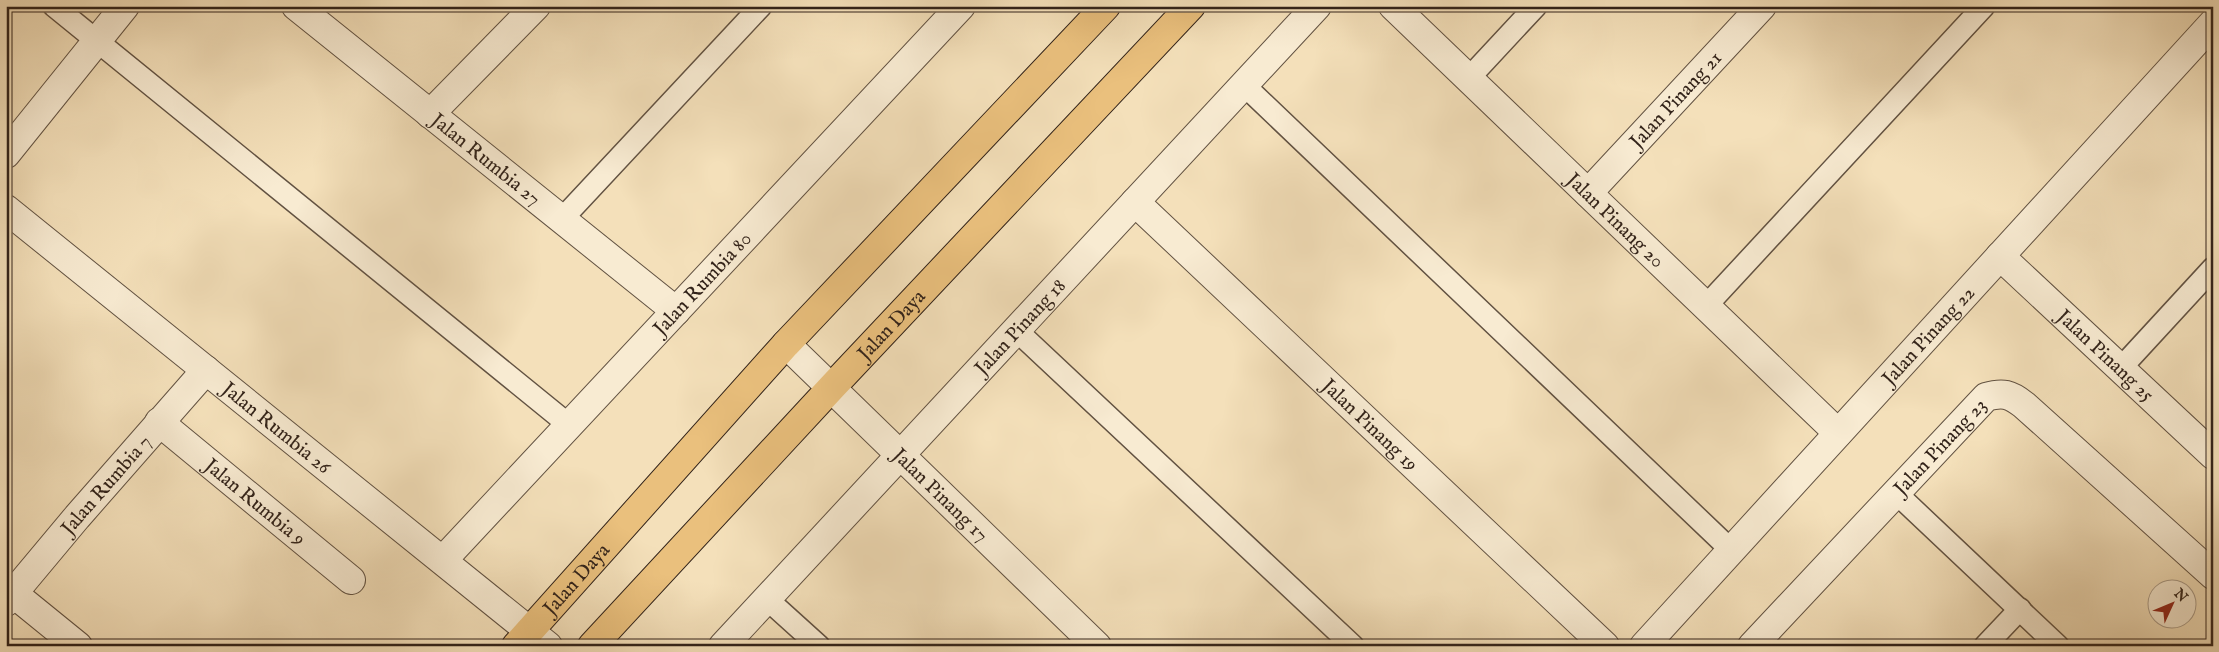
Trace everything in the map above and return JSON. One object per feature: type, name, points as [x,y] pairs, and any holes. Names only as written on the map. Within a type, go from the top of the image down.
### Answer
[{"type":"main road","name":"Jalan Daya","points":[[531,641],[786,344],[1106,6]]},
{"type":"main road","name":"Jalan Daya","points":[[592,646],[832,387],[1191,6]]},
{"type":"street","points":[[6,154],[125,6]]},
{"type":"street","points":[[430,114],[536,6]]},
{"type":"street","name":"Jalan Rumbia 80","points":[[443,560],[961,6]]},
{"type":"street","name":"Jalan Pinang 18","points":[[723,646],[1317,6]]},
{"type":"street","name":"Jalan Pinang 20","points":[[1393,6],[1838,433]]},
{"type":"street","name":"Jalan Pinang 21","points":[[1588,193],[1762,6]]},
{"type":"street","name":"Jalan Rumbia 27","points":[[310,10],[430,114],[676,311]]},
{"type":"street","name":"Jalan Pinang 22","points":[[1644,646],[2213,23]]},
{"type":"street","name":"Jalan Pinang 19","points":[[1135,202],[1605,646]]},
{"type":"street","name":"Jalan Rumbia 26","points":[[6,209],[443,560],[531,641]]},
{"type":"street","name":"Jalan Pinang 25","points":[[2000,256],[2213,455]]},
{"type":"street","name":"Jalan Pinang 17","points":[[786,344],[1097,646]]},
{"type":"street","name":"Jalan Rumbia 7","points":[[10,598],[159,422],[206,370]]},
{"type":"street","name":"Jalan Pinang 23","points":[[1752,646],[1986,397],[2000,392],[2013,396],[2024,405],[2213,575]]},
{"type":"street","name":"Jalan Rumbia 9","points":[[159,422],[351,580]]},
{"type":"street","points":[[10,598],[78,646]]},
{"type":"lane","points":[[54,6],[569,425]]},
{"type":"lane","points":[[562,219],[761,6]]},
{"type":"lane","points":[[1469,78],[1536,6]]},
{"type":"lane","points":[[1706,306],[1984,6]]},
{"type":"lane","points":[[1244,85],[1731,550]]},
{"type":"lane","points":[[2120,369],[2213,268]]},
{"type":"lane","points":[[1016,330],[1353,646]]},
{"type":"lane","points":[[1896,492],[2058,646]]},
{"type":"lane","points":[[766,599],[819,646]]},
{"type":"lane","points":[[1985,646],[2020,609]]}]
